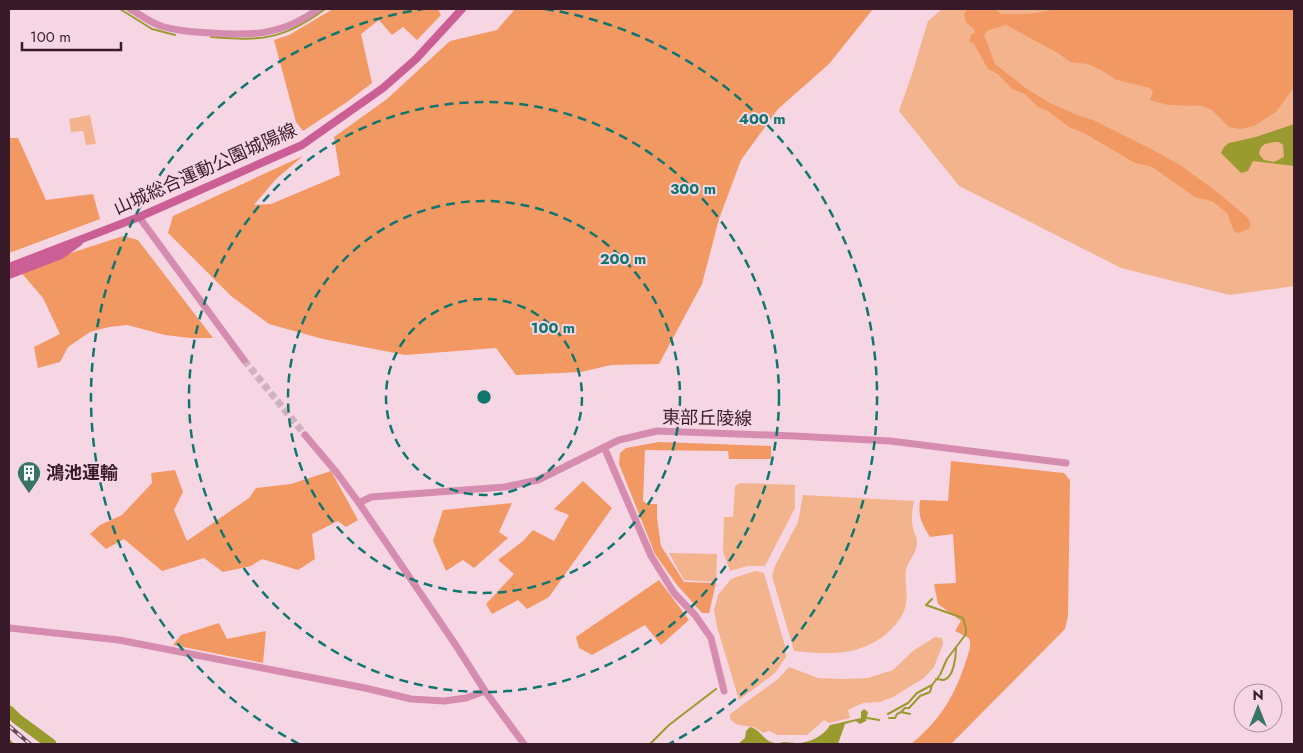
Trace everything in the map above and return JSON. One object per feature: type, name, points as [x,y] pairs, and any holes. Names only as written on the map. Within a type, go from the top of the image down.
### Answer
[{"type":"main road","name":"山城総合運動公園城陽線","points":[[9,267],[139,217],[302,145],[383,88],[416,59],[462,9]]},
{"type":"main road","points":[[9,275],[50,260],[70,250],[84,238]]},
{"type":"street","points":[[130,9],[159,26],[243,35],[259,34],[288,27],[318,9]]},
{"type":"street","points":[[139,217],[244,360]]},
{"type":"street","name":"東部丘陵線","points":[[359,503],[371,497],[506,487],[527,483],[549,476],[604,447],[637,435],[657,431],[890,441],[1066,463]]},
{"type":"street","points":[[305,435],[359,503],[485,691],[524,744]]},
{"type":"street","points":[[604,447],[651,556],[674,593],[695,614],[711,638],[724,691]]},
{"type":"street","points":[[9,628],[119,640],[365,688],[411,699],[451,700],[466,698],[485,691]]},
{"type":"shaded area","points":[[333,9],[438,9],[441,15],[417,40],[403,27],[392,35],[379,20],[361,34],[372,83],[303,131],[296,122],[274,40],[289,35]]},
{"type":"shaded area","points":[[515,9],[873,9],[829,64],[778,109],[741,160],[719,219],[702,284],[659,364],[611,365],[581,372],[516,375],[496,348],[405,355],[323,339],[269,324],[231,296],[168,233],[173,216],[303,156],[276,179],[254,205],[271,204],[340,175],[334,137],[387,99],[450,41],[497,30]]},
{"type":"shaded area","points":[[942,9],[1294,9],[1294,286],[1230,295],[1121,268],[959,186],[899,111],[928,21]]},
{"type":"shaded area","points":[[967,9],[994,9],[1002,14],[1028,14],[1052,10],[1294,9],[1294,87],[1276,112],[1254,126],[1240,129],[1229,127],[1212,110],[1203,106],[1168,105],[1150,100],[1153,92],[1150,88],[1117,80],[1088,64],[1070,62],[1058,53],[1006,25],[989,30],[984,35],[995,64],[1027,89],[1050,103],[1093,120],[1183,167],[1247,217],[1251,224],[1249,229],[1238,233],[1234,231],[1227,213],[1212,201],[1195,197],[1152,167],[1135,163],[1084,133],[1069,127],[1048,111],[1038,107],[1025,94],[1012,89],[998,74],[988,69],[974,44],[969,41],[971,35],[975,32],[966,22],[964,14]]},
{"type":"shaded area","points":[[90,115],[96,144],[86,145],[83,131],[71,132],[69,119]]},
{"type":"shaded area","points":[[1294,124],[1294,166],[1253,161],[1248,171],[1241,173],[1221,153],[1229,143],[1256,137]],"holes":[[[1279,142],[1283,145],[1284,157],[1274,162],[1264,160],[1259,154],[1262,146]]]},
{"type":"shaded area","points":[[9,138],[18,138],[46,200],[93,194],[100,219],[9,253]]},
{"type":"shaded area","points":[[123,236],[138,240],[213,338],[165,335],[127,325],[109,327],[90,332],[68,347],[60,362],[38,368],[34,347],[60,334],[43,298],[19,270]]},
{"type":"shaded area","points":[[659,442],[771,446],[771,459],[729,459],[728,451],[645,450],[643,501],[647,504],[657,504],[661,546],[684,582],[716,583],[709,613],[702,613],[677,585],[655,554],[619,464],[620,453],[626,448]]},
{"type":"shaded area","points":[[951,461],[1064,473],[1070,480],[1068,616],[1065,629],[951,744],[911,744],[930,727],[950,699],[970,648],[969,638],[955,631],[961,621],[938,604],[934,584],[956,583],[953,534],[930,537],[922,523],[919,511],[920,500],[948,501]]},
{"type":"shaded area","points":[[175,470],[183,492],[174,510],[187,541],[249,498],[256,488],[291,484],[331,471],[358,520],[346,527],[338,521],[312,534],[315,559],[298,570],[262,559],[251,566],[223,572],[204,558],[162,571],[124,539],[106,549],[90,534],[100,525],[122,515],[152,483],[151,473]]},
{"type":"shaded area","points":[[583,481],[612,508],[549,597],[527,609],[518,600],[492,614],[486,604],[514,574],[498,560],[523,541],[533,530],[554,541],[569,515],[554,509]]},
{"type":"shaded area","points":[[740,483],[795,485],[795,508],[765,566],[748,566],[730,571],[723,552],[724,517],[733,517],[735,486]]},
{"type":"shaded area","points":[[803,495],[914,501],[912,521],[917,546],[906,570],[907,598],[904,612],[897,623],[885,635],[852,651],[818,653],[794,651],[772,576],[775,566],[798,522]]},
{"type":"shaded area","points":[[512,503],[499,532],[508,538],[474,568],[463,560],[446,571],[433,541],[443,510]]},
{"type":"shaded area","points":[[669,553],[717,554],[716,582],[684,580]]},
{"type":"shaded area","points":[[755,571],[764,573],[785,646],[786,657],[775,673],[739,700],[717,627],[714,610],[718,595],[731,579]]},
{"type":"shaded area","points":[[659,580],[689,620],[661,645],[645,625],[592,655],[579,648],[576,637]]},
{"type":"shaded area","points":[[219,623],[227,639],[266,631],[263,663],[173,645],[181,635]]},
{"type":"shaded area","points":[[935,637],[942,638],[943,644],[934,667],[924,678],[893,697],[880,702],[863,703],[848,710],[850,718],[829,723],[824,720],[807,735],[778,735],[769,731],[763,733],[754,727],[738,725],[730,719],[730,714],[778,679],[789,667],[818,678],[868,678],[893,670],[914,650]]},
{"type":"shaded area","points":[[864,709],[868,712],[866,721],[860,724],[856,721],[845,724],[838,744],[738,744],[745,738],[746,731],[750,727],[756,729],[773,743],[806,742],[820,736],[830,725],[861,718],[861,712]]},
{"type":"waterway","points":[[120,9],[152,29],[175,35]]},
{"type":"waterway","points":[[211,37],[244,39],[284,33],[325,9]]},
{"type":"waterway","points":[[888,714],[908,703],[917,693],[932,685],[940,675],[947,659],[966,634],[963,618],[926,605],[932,599]]},
{"type":"waterway","points":[[936,679],[944,680],[950,675],[954,666],[956,648]]},
{"type":"waterway","points":[[901,712],[905,708],[909,708],[920,696],[930,692],[932,685]]},
{"type":"waterway","points":[[650,744],[669,725],[716,689]]},
{"type":"waterway","points":[[9,711],[51,744]]},
{"type":"waterway","points":[[889,718],[895,718],[901,712],[910,714]]},
{"type":"waterway","points":[[867,718],[879,720]]},
{"type":"waterway","points":[[9,740],[13,744]]},
{"type":"tunnel","points":[[244,360],[305,435]]},
{"type":"railway","points":[[9,726],[30,744]]},
{"type":"place","name":"鴻池運輸","points":[[29,494]]}]
